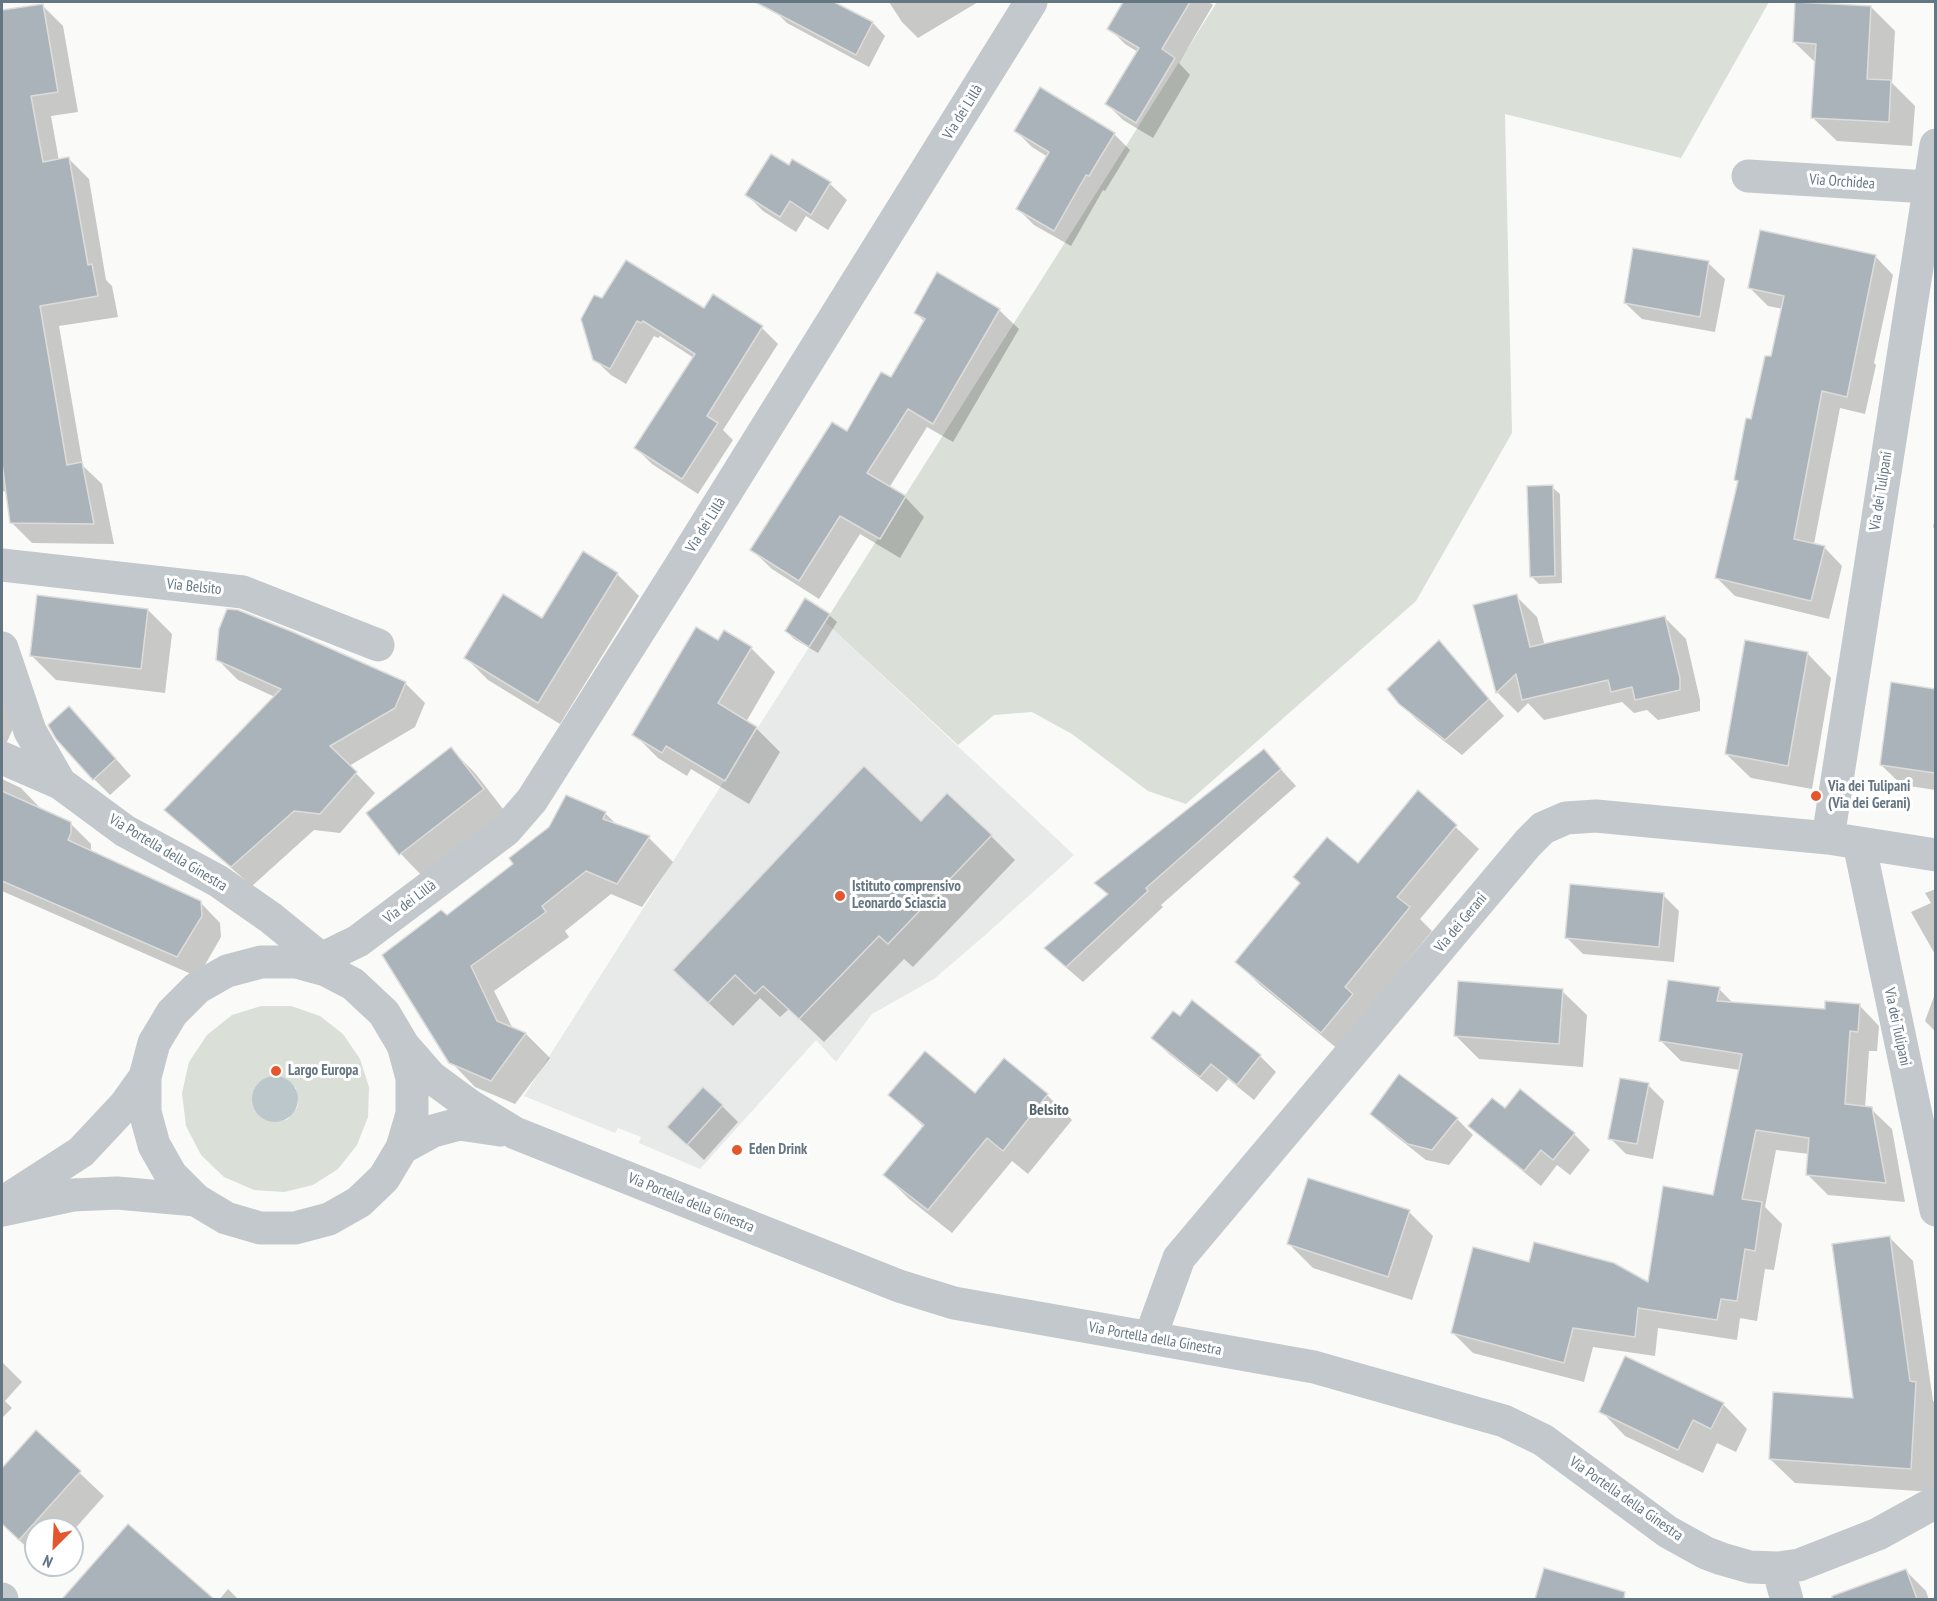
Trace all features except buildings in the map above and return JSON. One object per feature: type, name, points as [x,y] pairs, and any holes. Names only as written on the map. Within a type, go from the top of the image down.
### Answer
[{"type":"street","name":"Via dei Lillà","points":[[309,960],[358,941],[506,830],[532,800],[1031,2]]},
{"type":"street","name":"Via dei Tulipani","points":[[1935,145],[1932,188],[1844,841],[1935,1210]]},
{"type":"street","name":"Via Orchidea","points":[[1748,176],[1932,188]]},
{"type":"street","name":"Via Belsito","points":[[2,565],[243,592],[378,645]]},
{"type":"street","points":[[2,648],[30,731],[60,783]]},
{"type":"street","name":"Via Portella della Ginestra","points":[[2,758],[60,783],[125,831],[218,881],[271,918],[309,960]]},
{"type":"street","name":"Via dei Gerani","points":[[1150,1338],[1179,1258],[1520,852],[1544,828],[1566,818],[1596,816],[1844,841],[1935,855]]},
{"type":"street","points":[[261,962],[269,948],[272,934],[271,918]]},
{"type":"street","points":[[403,1045],[412,1078],[412,1114],[402,1148],[384,1178],[359,1202],[329,1219],[295,1228],[260,1228],[226,1218],[196,1200],[171,1175],[154,1145],[145,1112],[145,1077],[154,1043],[172,1013],[197,988],[227,971],[261,962],[309,960],[353,984],[384,1013],[403,1045],[431,1077],[469,1105],[515,1133]]},
{"type":"street","points":[[2,1203],[81,1152],[125,1105],[145,1077]]},
{"type":"street","points":[[402,1148],[434,1131],[459,1124],[515,1133]]},
{"type":"street","name":"Via Portella della Ginestra","points":[[515,1133],[910,1290],[954,1304],[1314,1366],[1504,1421],[1543,1440],[1668,1532],[1706,1553],[1750,1567],[1778,1568],[1799,1565],[1878,1534],[1935,1502]]},
{"type":"street","points":[[2,1210],[73,1195],[117,1193],[196,1200]]},
{"type":"street","points":[[1778,1568],[1787,1599]]},
{"type":"shaded area","points":[[1217,2],[1769,2],[1681,158],[1505,114],[1512,433],[1416,601],[1186,804],[1148,791],[1072,734],[1032,712],[994,715],[958,745],[825,622]]},
{"type":"shaded area","name":"Istituto comprensivo Leonardo Sciascia","points":[[825,622],[1074,855],[934,979],[872,1014],[836,1062],[816,1040],[700,1169],[639,1143],[641,1137],[618,1128],[615,1133],[524,1096]]},
{"type":"shaded area","points":[[261,1006],[291,1006],[320,1016],[343,1034],[360,1059],[369,1087],[368,1117],[357,1145],[338,1169],[313,1185],[284,1192],[254,1190],[224,1177],[201,1155],[186,1126],[182,1093],[189,1062],[207,1035],[232,1015]],"holes":[[[273,1076],[286,1079],[296,1088],[298,1102],[297,1108],[288,1119],[282,1121],[255,1089],[259,1083]]]},
{"type":"shaded area","points":[[275,1076],[291,1083],[298,1099],[291,1115],[275,1122],[259,1115],[252,1099],[259,1083]]},
{"type":"place","name":"Via dei Tulipani (Via dei Gerani)","points":[[1816,796]]},
{"type":"place","name":"Istituto comprensivo Leonardo Sciascia","points":[[840,896]]},
{"type":"place","name":"Largo Europa","points":[[276,1071]]},
{"type":"place","name":"Eden Drink","points":[[737,1150]]},
{"type":"district","name":"Belsito","points":[[1049,1110]]}]
